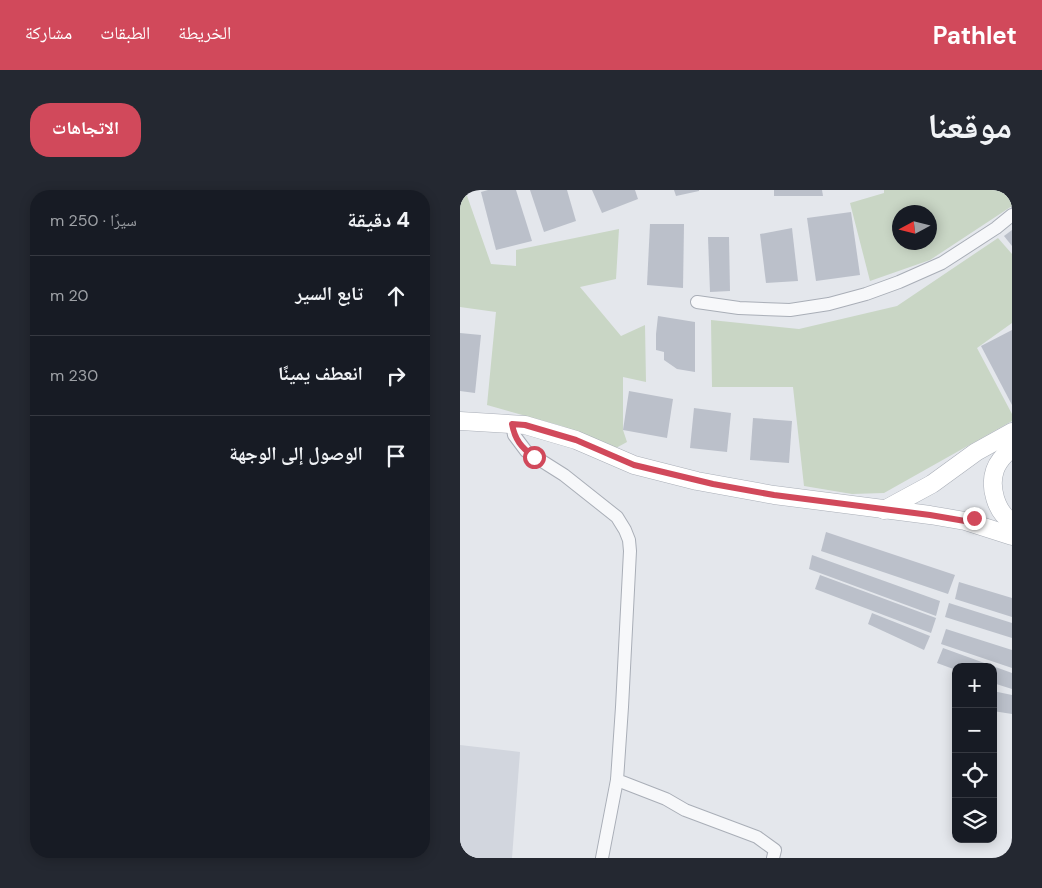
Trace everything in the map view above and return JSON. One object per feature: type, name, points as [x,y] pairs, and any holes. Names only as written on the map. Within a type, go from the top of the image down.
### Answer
[{"type":"street","points":[[697,302],[739,308],[790,310],[829,304],[866,294],[942,264],[1012,215]]},
{"type":"street","points":[[460,421],[525,425],[576,440],[634,465],[697,481],[774,495],[965,521],[1012,536]]},
{"type":"street","points":[[512,424],[514,435],[526,451],[564,475],[617,517],[629,540],[624,678],[617,780],[602,858]]},
{"type":"street","points":[[884,510],[932,484],[976,452],[1012,432]]},
{"type":"street","points":[[1009,520],[996,501],[994,490],[995,468],[1012,448]]},
{"type":"street","points":[[976,452],[995,468]]},
{"type":"street","points":[[930,515],[926,510],[924,499],[928,488],[932,484]]},
{"type":"street","points":[[965,521],[981,514],[987,507],[994,490]]},
{"type":"street","points":[[965,521],[1009,520]]},
{"type":"street","points":[[617,780],[666,799],[685,810],[757,837],[775,850],[773,858]]},
{"type":"shaded area","points":[[460,745],[520,752],[512,858],[460,858]]},
{"type":"green space","points":[[460,190],[465,190],[491,264],[516,266],[516,250],[619,229],[616,279],[580,287],[621,336],[645,325],[646,382],[623,377],[623,430],[627,442],[616,448],[562,426],[487,405],[496,312],[460,307]]},
{"type":"green space","points":[[884,190],[1012,190],[1012,206],[930,260],[870,281],[850,203],[884,193]]},
{"type":"green space","points":[[998,238],[1012,254],[1012,323],[977,348],[1012,414],[1012,421],[884,493],[852,494],[804,486],[793,387],[712,387],[711,320],[799,329],[897,306]]},
{"type":"building","points":[[488,190],[516,190],[532,241],[496,250],[481,192]]},
{"type":"building","points":[[530,190],[567,190],[576,221],[544,232]]},
{"type":"building","points":[[592,190],[635,190],[638,199],[602,213]]},
{"type":"building","points":[[674,190],[699,190],[699,191],[676,196]]},
{"type":"building","points":[[774,190],[822,190],[823,196],[774,196]]},
{"type":"building","points":[[851,212],[860,275],[816,281],[807,218]]},
{"type":"building","points":[[650,224],[684,224],[683,288],[647,285]]},
{"type":"building","points":[[792,228],[798,281],[766,283],[760,234]]},
{"type":"building","points":[[1012,230],[1012,246],[1004,236]]},
{"type":"building","points":[[708,237],[729,237],[730,291],[710,292]]},
{"type":"building","points":[[658,316],[695,322],[695,372],[677,369],[664,360],[664,352],[656,350]]},
{"type":"building","points":[[1012,330],[1012,405],[981,346]]},
{"type":"building","points":[[460,333],[481,335],[475,393],[460,391]]},
{"type":"building","points":[[629,391],[673,399],[667,438],[623,430]]},
{"type":"building","points":[[694,408],[731,413],[727,452],[690,448]]},
{"type":"building","points":[[753,418],[792,421],[789,463],[750,460]]},
{"type":"building","points":[[826,532],[955,575],[948,594],[821,551]]},
{"type":"building","points":[[812,555],[940,601],[936,616],[809,569]]},
{"type":"building","points":[[820,575],[936,618],[931,633],[815,589]]},
{"type":"building","points":[[959,582],[1012,598],[1012,617],[955,599]]},
{"type":"building","points":[[949,603],[1012,623],[1012,638],[945,617]]},
{"type":"building","points":[[872,613],[930,636],[924,650],[868,624]]},
{"type":"building","points":[[946,629],[1012,650],[1012,668],[941,644]]},
{"type":"building","points":[[943,648],[984,663],[952,663],[952,669],[937,663]]},
{"type":"building","points":[[997,668],[1012,673],[1012,689],[997,684]]},
{"type":"building","points":[[997,692],[1012,695],[1012,714],[997,712]]},
{"type":"route","points":[[534,457],[520,445],[514,435],[512,424],[525,425],[576,440],[634,465],[729,488],[965,521],[974,518]]}]
